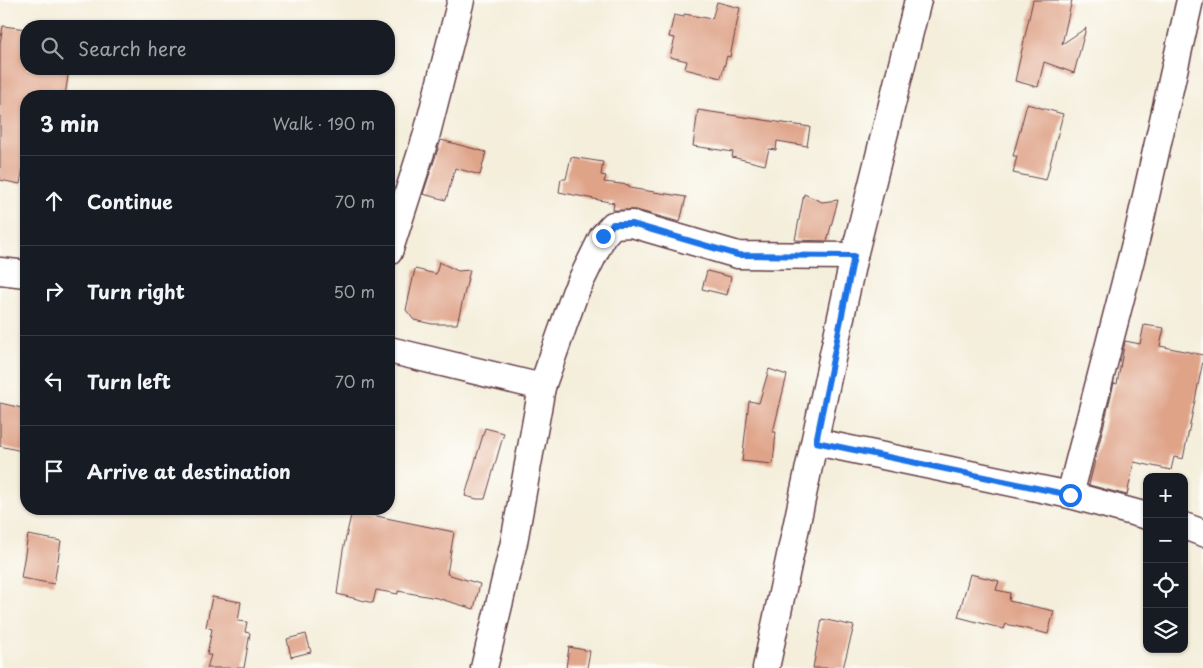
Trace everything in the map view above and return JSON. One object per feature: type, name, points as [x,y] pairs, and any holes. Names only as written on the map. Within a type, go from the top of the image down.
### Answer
[{"type":"street","points":[[395,233],[426,136],[462,0]]},
{"type":"street","points":[[766,668],[816,442],[854,256],[918,0]]},
{"type":"street","points":[[1070,495],[1137,236],[1190,0]]},
{"type":"street","points":[[484,668],[514,542],[542,387],[575,294],[603,236],[613,224],[632,224],[738,255],[854,256]]},
{"type":"street","points":[[0,271],[20,273]]},
{"type":"street","points":[[395,351],[542,387]]},
{"type":"street","points":[[816,442],[1070,495],[1143,515]]},
{"type":"street","points":[[1188,527],[1203,533]]},
{"type":"building","points":[[1033,0],[1072,0],[1062,44],[1086,28],[1074,73],[1044,62],[1038,87],[1015,81]]},
{"type":"building","points":[[717,2],[740,8],[730,57],[727,56],[721,78],[685,69],[687,61],[670,57],[675,38],[669,37],[674,15],[684,17],[684,14],[712,19]]},
{"type":"building","points":[[3,26],[20,28],[20,75],[68,75],[66,90],[20,90],[20,184],[0,180],[0,43]]},
{"type":"building","points":[[1027,104],[1063,114],[1046,180],[1013,173],[1017,156],[1013,156]]},
{"type":"building","points":[[698,110],[810,127],[807,146],[777,141],[776,150],[769,149],[765,165],[732,157],[733,152],[693,146]]},
{"type":"building","points":[[441,140],[486,152],[480,175],[455,168],[446,200],[423,194]]},
{"type":"building","points":[[571,157],[603,162],[601,175],[606,176],[604,182],[629,185],[629,188],[686,197],[680,222],[636,210],[613,210],[614,203],[559,192],[561,179],[566,179]]},
{"type":"building","points":[[804,194],[822,202],[838,200],[827,241],[795,240]]},
{"type":"building","points":[[439,262],[458,271],[470,270],[457,324],[432,324],[414,320],[406,310],[415,269],[436,274]]},
{"type":"building","points":[[707,271],[731,277],[727,295],[702,289]]},
{"type":"building","points":[[1144,325],[1164,328],[1160,346],[1203,355],[1203,361],[1183,459],[1174,457],[1171,470],[1134,462],[1127,495],[1089,485],[1114,383],[1117,384],[1125,341],[1140,344]]},
{"type":"building","points":[[769,369],[787,375],[773,432],[776,432],[773,464],[742,461],[749,401],[759,403]]},
{"type":"building","points":[[0,403],[20,408],[20,451],[0,446]]},
{"type":"building","points":[[485,428],[504,433],[485,499],[477,499],[465,496]]},
{"type":"building","points":[[351,515],[371,515],[454,532],[447,574],[480,584],[474,609],[437,598],[398,591],[398,594],[376,590],[373,603],[337,594],[343,550]]},
{"type":"building","points":[[28,535],[61,541],[54,584],[21,578]]},
{"type":"building","points":[[970,574],[999,581],[996,590],[1010,593],[1009,601],[1054,611],[1048,634],[1006,624],[1004,629],[958,617]]},
{"type":"building","points":[[212,597],[241,602],[238,621],[247,622],[245,632],[250,633],[244,668],[207,668],[211,655],[207,655],[212,629],[206,627]]},
{"type":"building","points":[[822,619],[854,626],[843,668],[813,668]]},
{"type":"building","points":[[306,634],[311,652],[291,657],[287,639]]},
{"type":"building","points":[[569,647],[590,651],[587,668],[566,668]]},
{"type":"route","points":[[603,236],[613,224],[632,224],[738,255],[854,256],[816,442],[1070,495]]}]
